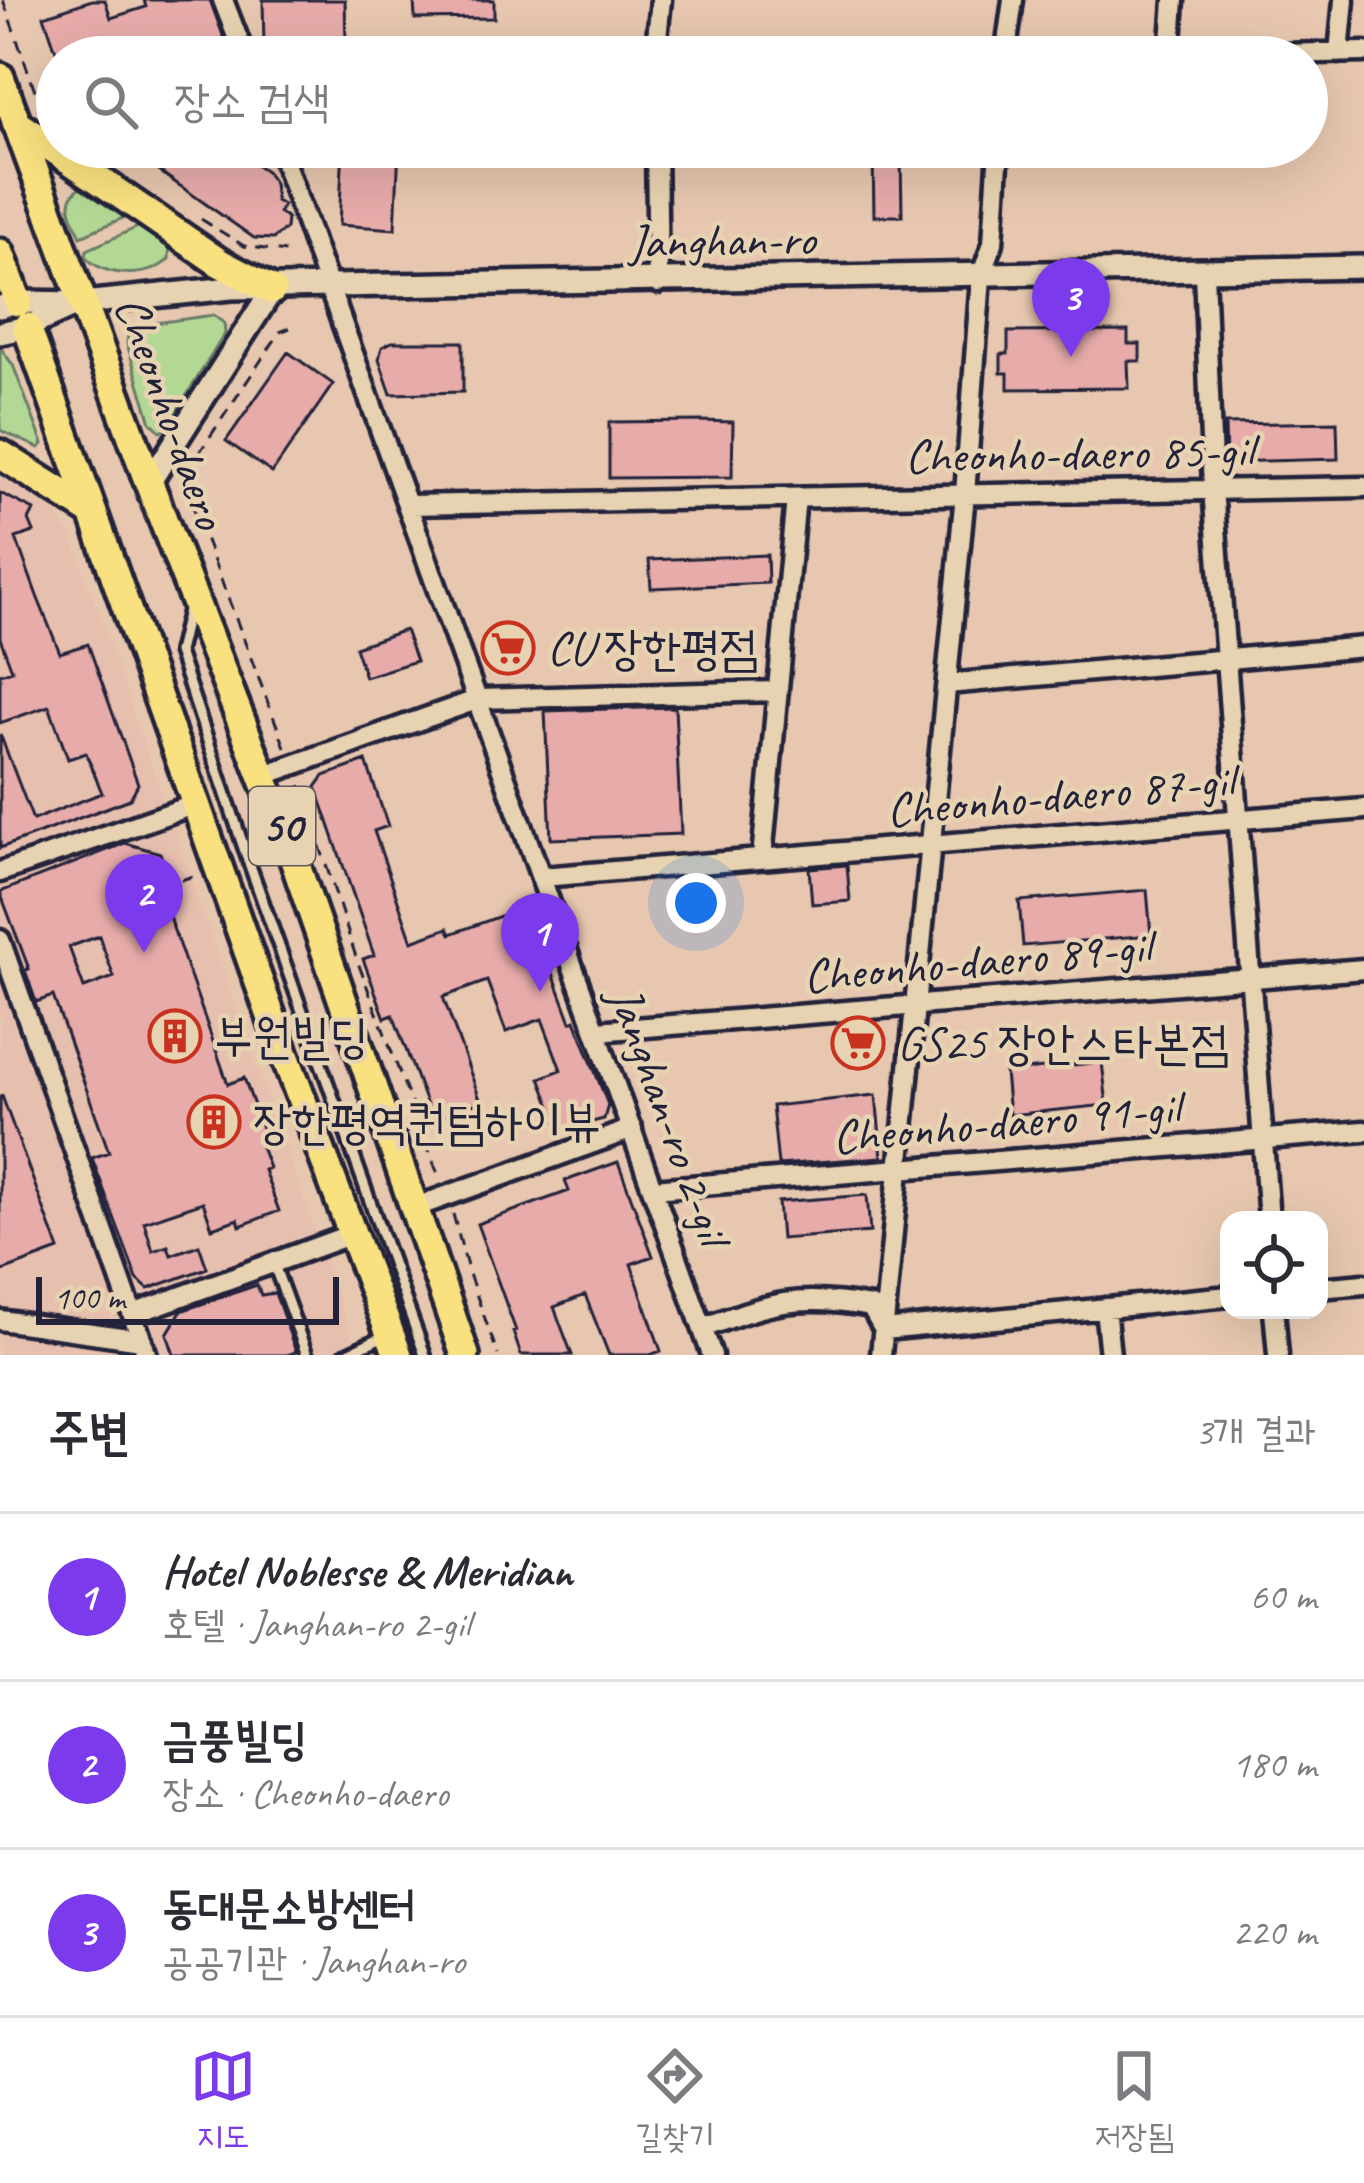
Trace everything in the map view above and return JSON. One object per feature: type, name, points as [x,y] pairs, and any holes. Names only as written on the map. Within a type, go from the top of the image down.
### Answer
[{"type":"main road","name":"Cheonho-daero","points":[[0,77],[148,483],[262,776],[465,1355]]},
{"type":"main road","points":[[16,123],[36,137]]},
{"type":"main road","points":[[82,168],[220,262],[272,290]]},
{"type":"main road","name":"50","points":[[0,253],[11,317],[40,368],[102,513],[196,804],[394,1344]]},
{"type":"main road","points":[[0,454],[102,513]]},
{"type":"street","points":[[223,0],[237,36]]},
{"type":"street","points":[[657,36],[661,0]]},
{"type":"street","points":[[1008,36],[1013,0]]},
{"type":"street","points":[[1171,36],[1174,0]]},
{"type":"street","points":[[1339,53],[1344,0]]},
{"type":"street","points":[[1328,53],[1364,52]]},
{"type":"street","name":"Janghan-ro 2-gil","points":[[287,168],[712,1355]]},
{"type":"street","points":[[656,168],[658,283]]},
{"type":"street","points":[[881,1355],[965,494],[981,277],[993,243],[998,168]]},
{"type":"street","name":"Janghan-ro","points":[[11,317],[83,302],[231,289],[1364,267]]},
{"type":"street","points":[[1204,272],[1213,489],[1269,1211]]},
{"type":"street","points":[[148,483],[272,290]]},
{"type":"street","name":"Cheonho-daero 85-gil","points":[[410,505],[1364,487]]},
{"type":"street","points":[[762,858],[796,498]]},
{"type":"street","points":[[946,684],[1364,647]]},
{"type":"street","points":[[262,776],[479,699],[778,691]]},
{"type":"street","points":[[0,872],[196,804]]},
{"type":"street","name":"Cheonho-daero 87-gil","points":[[542,877],[1364,808]]},
{"type":"street","points":[[0,940],[145,1347]]},
{"type":"street","name":"Cheonho-daero 89-gil","points":[[597,1031],[1364,969]]},
{"type":"street","points":[[416,1208],[632,1130]]},
{"type":"street","name":"Cheonho-daero 91-gil","points":[[653,1189],[1364,1131]]},
{"type":"street","points":[[133,1314],[352,1234]]},
{"type":"street","points":[[1328,1287],[1364,1285]]},
{"type":"street","points":[[884,1330],[1220,1297]]},
{"type":"street","points":[[703,1328],[766,1304],[803,1300],[872,1307],[884,1330]]},
{"type":"street","points":[[1105,1308],[1110,1355]]},
{"type":"street","points":[[1275,1319],[1278,1355]]},
{"type":"street","points":[[0,1320],[145,1347]]},
{"type":"lane","points":[[102,513],[285,1024],[283,1050]]},
{"type":"lane","points":[[192,595],[178,652],[425,1355]]},
{"type":"lane","points":[[273,1262],[307,1355]]},
{"type":"lane","points":[[344,1355],[394,1344]]},
{"type":"path","points":[[3,0],[36,93]]},
{"type":"path","points":[[244,246],[285,252]]},
{"type":"path","points":[[290,328],[280,332],[189,468],[184,483],[285,747],[291,752]]},
{"type":"path","points":[[301,776],[357,959],[440,1178]]},
{"type":"path","points":[[453,1213],[498,1355]]},
{"type":"shaded area","points":[[0,476],[47,503],[71,535],[358,1355],[0,1355]]},
{"type":"green space","points":[[83,185],[128,216],[81,236],[70,202]]},
{"type":"green space","points":[[145,224],[170,240],[169,259],[161,266],[139,273],[115,272],[86,257],[87,250]]},
{"type":"green space","points":[[213,315],[224,323],[225,333],[166,429],[160,431],[151,422],[128,334],[141,325]]},
{"type":"green space","points":[[0,347],[13,365],[43,444],[39,448],[0,430]]},
{"type":"building","points":[[92,0],[105,0],[111,18],[146,7],[144,0],[210,0],[223,36],[51,36],[44,16]]},
{"type":"building","points":[[263,0],[345,0],[346,36],[264,36]]},
{"type":"building","points":[[414,0],[494,0],[494,18],[415,19]]},
{"type":"building","points":[[155,168],[266,171],[274,183],[276,201],[283,205],[279,213],[287,218],[286,229],[273,239],[254,238]]},
{"type":"building","points":[[342,168],[398,168],[395,229],[339,225]]},
{"type":"building","points":[[873,168],[901,168],[902,216],[874,216]]},
{"type":"building","points":[[1128,331],[1128,344],[1140,344],[1140,361],[1128,361],[1129,388],[1008,389],[1008,373],[1001,373],[1001,354],[1008,354],[1008,332]]},
{"type":"building","points":[[392,342],[463,342],[463,392],[391,394],[379,359],[382,347]]},
{"type":"building","points":[[288,352],[333,384],[272,473],[226,441]]},
{"type":"building","points":[[609,422],[733,422],[732,477],[609,478]]},
{"type":"building","points":[[1337,422],[1338,459],[1226,462],[1225,424]]},
{"type":"building","points":[[0,493],[34,510],[29,520],[34,532],[16,538],[37,596],[60,653],[88,644],[138,784],[130,799],[0,848],[0,734],[33,820],[102,793],[86,753],[68,759],[49,706],[0,723],[0,674],[12,670],[0,638]]},
{"type":"building","points":[[767,555],[768,583],[651,588],[649,560]]},
{"type":"building","points":[[405,630],[416,661],[365,677],[355,647]]},
{"type":"building","points":[[675,707],[681,834],[551,839],[545,711]]},
{"type":"building","points":[[366,761],[388,826],[374,831],[412,941],[448,928],[451,934],[528,906],[608,1105],[604,1119],[560,1130],[540,1078],[561,1070],[542,1019],[506,1032],[487,981],[443,997],[481,1102],[432,1119],[393,1015],[385,1018],[363,959],[374,955],[316,787],[324,776]]},
{"type":"building","points":[[125,843],[160,853],[172,887],[160,891],[228,1084],[244,1078],[265,1136],[258,1139],[279,1211],[240,1226],[238,1219],[212,1228],[203,1202],[144,1222],[153,1251],[168,1246],[171,1255],[199,1245],[207,1268],[148,1289],[137,1279],[92,1158],[109,1152],[53,996],[36,1002],[25,970],[29,969],[0,892]],"holes":[[[99,936],[114,977],[84,988],[69,947]]]},
{"type":"building","points":[[847,865],[850,901],[812,904],[809,868]]},
{"type":"building","points":[[1147,890],[1151,935],[1023,946],[1019,901]]},
{"type":"building","points":[[1102,1062],[1107,1105],[1009,1115],[1005,1072]]},
{"type":"building","points":[[876,1095],[882,1157],[778,1165],[772,1106]]},
{"type":"building","points":[[0,1097],[59,1250],[0,1272]]},
{"type":"building","points":[[618,1162],[653,1256],[631,1264],[661,1351],[609,1355],[585,1295],[554,1307],[572,1355],[521,1355],[477,1224],[569,1191],[565,1181]]},
{"type":"building","points":[[867,1195],[870,1232],[781,1239],[778,1202]]},
{"type":"building","points":[[257,1285],[261,1295],[275,1293],[296,1352],[174,1355],[167,1334],[181,1311]]},
{"type":"place","name":"동대문소방센터","points":[[1071,357]]},
{"type":"place","name":"CU 장한평점","points":[[508,648]]},
{"type":"place","name":"금풍빌딩","points":[[144,953]]},
{"type":"place","name":"Hotel Noblesse & Meridian","points":[[540,992]]},
{"type":"place","name":"부원빌딩","points":[[175,1036]]},
{"type":"place","name":"GS25 장안스타본점","points":[[858,1043]]},
{"type":"place","name":"장한평역퀀텀하이뷰","points":[[214,1122]]}]
